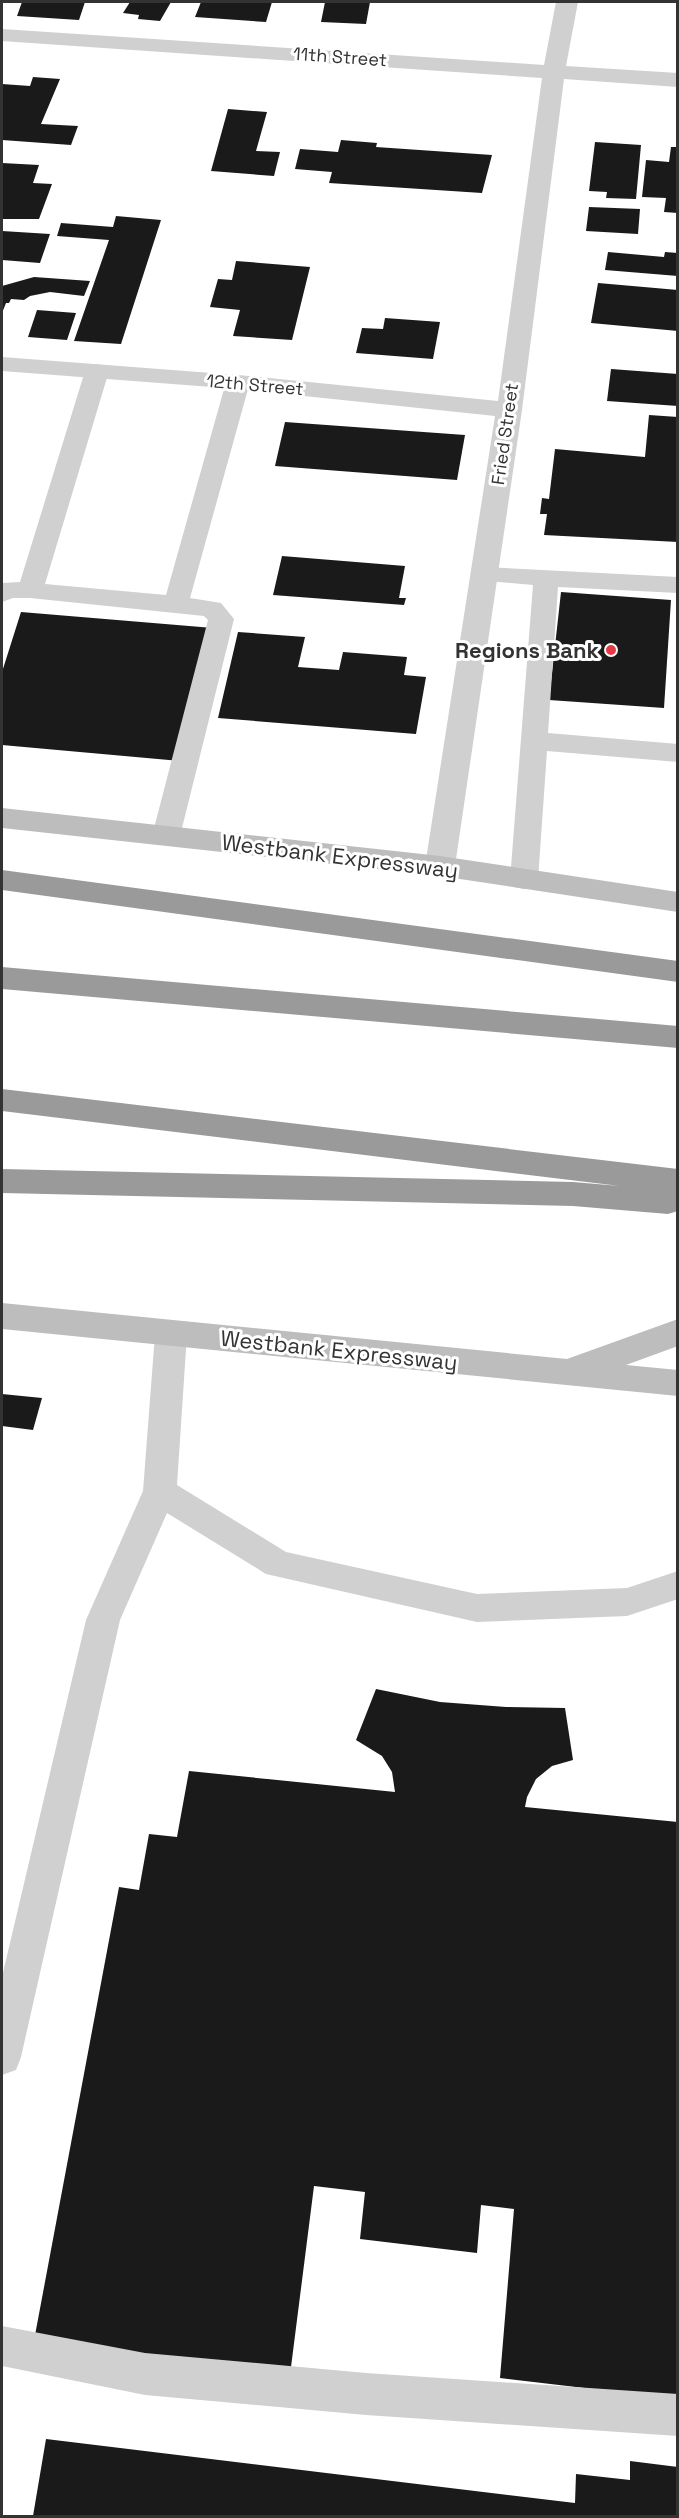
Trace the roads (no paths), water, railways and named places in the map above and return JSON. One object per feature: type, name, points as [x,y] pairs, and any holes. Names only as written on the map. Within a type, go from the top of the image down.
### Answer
[{"type":"highway","points":[[2,880],[678,972]]},
{"type":"highway","points":[[2,978],[678,1037]]},
{"type":"highway","points":[[2,1100],[678,1181]]},
{"type":"highway","points":[[2,1181],[573,1194],[678,1203]]},
{"type":"main road","name":"Westbank Expressway","points":[[2,818],[440,866],[678,902]]},
{"type":"main road","points":[[645,898],[678,916]]},
{"type":"main road","name":"Westbank Expressway","points":[[2,1316],[678,1383]]},
{"type":"main road","points":[[567,1372],[678,1332]]},
{"type":"street","name":"Fried Street","points":[[440,866],[509,410],[554,72],[567,2]]},
{"type":"street","name":"11th Street","points":[[2,35],[678,80]]},
{"type":"street","name":"12th Street","points":[[2,364],[238,382],[509,410]]},
{"type":"lane","points":[[30,590],[97,371]]},
{"type":"lane","points":[[176,604],[238,382]]},
{"type":"lane","points":[[484,575],[678,585]]},
{"type":"lane","points":[[524,880],[546,578]]},
{"type":"lane","points":[[2,594],[6,590],[30,590],[176,604],[212,609],[221,619],[166,836]]},
{"type":"lane","points":[[535,741],[678,753]]},
{"type":"lane","points":[[2,2057],[103,1620],[160,1491],[171,1334]]},
{"type":"lane","points":[[160,1491],[278,1564],[477,1608],[627,1602],[678,1585]]},
{"type":"lane","points":[[2,2346],[157,2375],[366,2394],[678,2415]]},
{"type":"place","name":"Regions Bank","points":[[611,650]]}]
